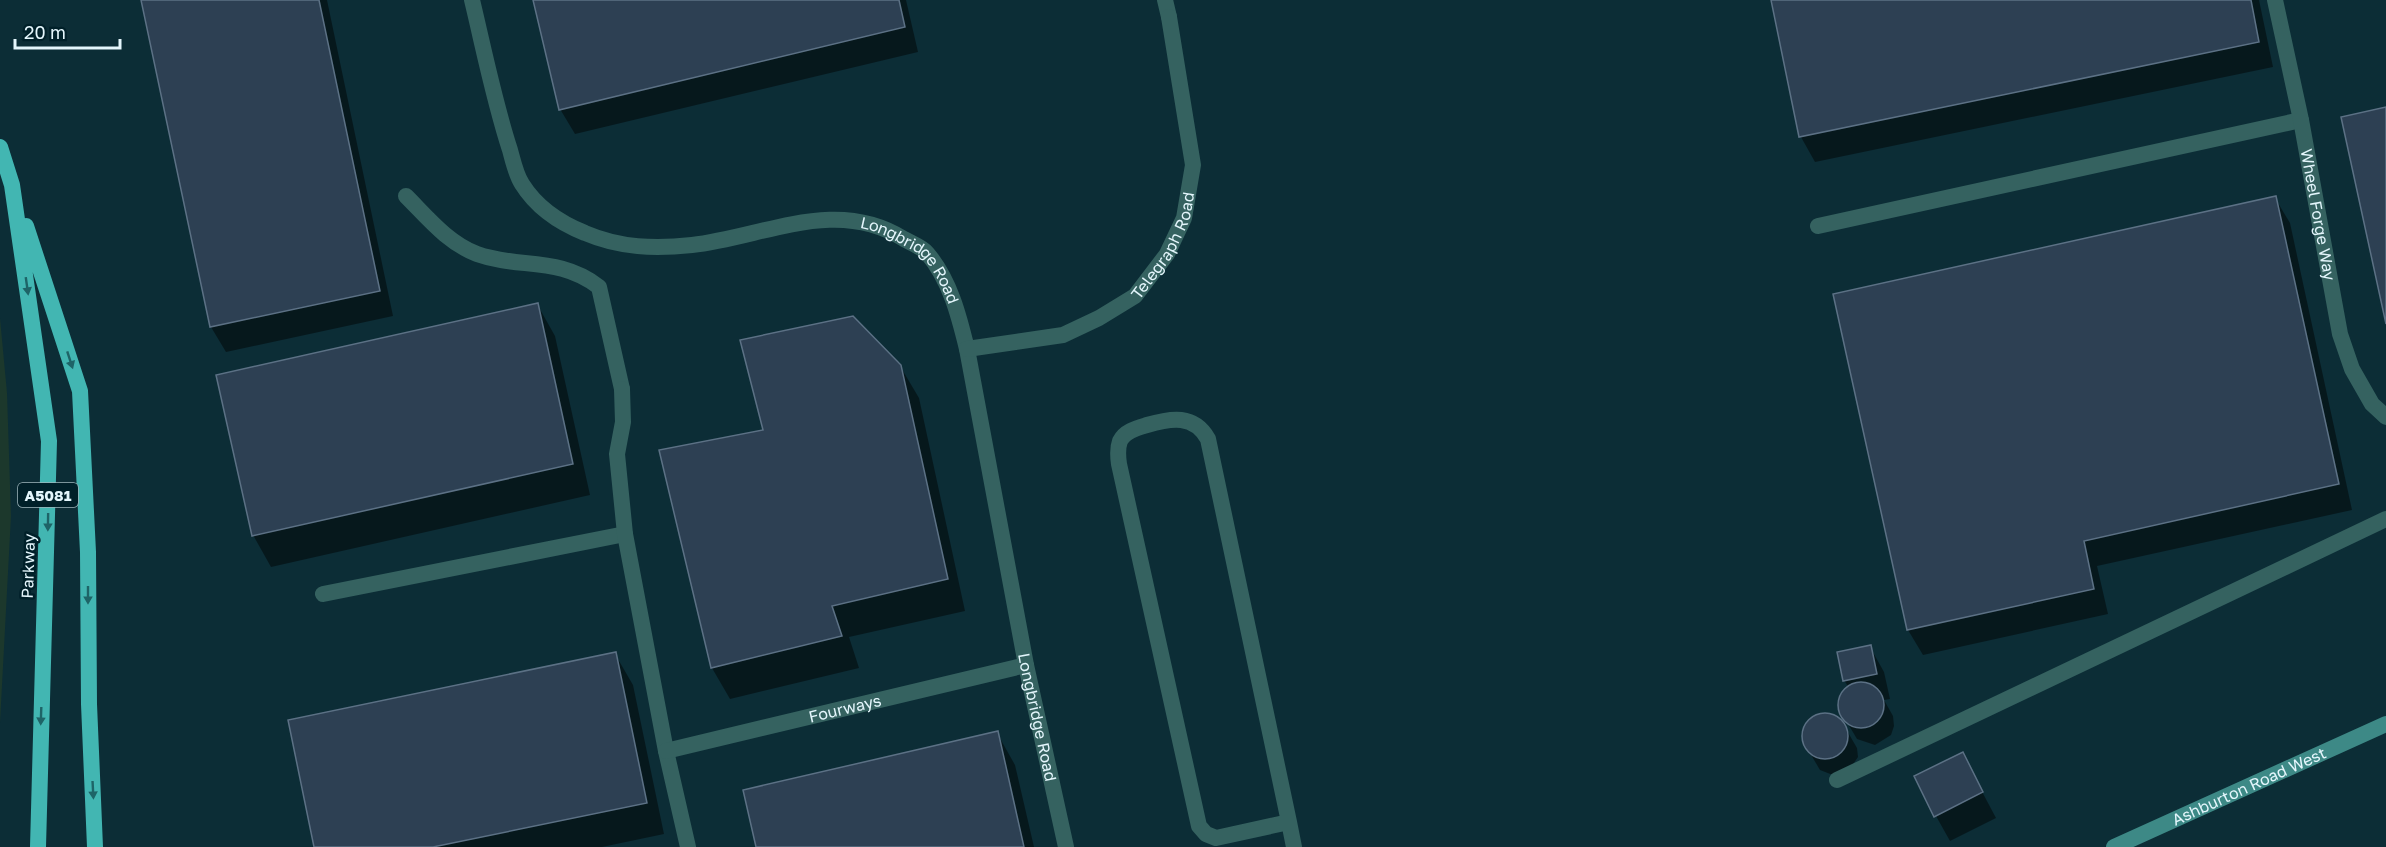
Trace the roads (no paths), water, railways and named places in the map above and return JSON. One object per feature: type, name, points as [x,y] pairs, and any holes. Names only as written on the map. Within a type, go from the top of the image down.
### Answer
[{"type":"highway","name":"Parkway","points":[[0,147],[12,185],[49,441],[38,847]]},
{"type":"highway","name":"A5081","points":[[12,185],[81,391],[87,507],[89,704],[96,847]]},
{"type":"main road","name":"Ashburton Road West","points":[[2114,847],[2386,724]]},
{"type":"street","name":"Longbridge Road","points":[[472,0],[505,134],[521,183],[540,207],[567,225],[594,237],[639,248],[694,245],[818,218],[858,220],[885,229],[926,252],[945,283],[957,309],[968,349],[1026,665],[1066,847]]},
{"type":"street","name":"Telegraph Road","points":[[968,349],[1063,335],[1099,318],[1135,296],[1167,254],[1184,218],[1193,165],[1165,0]]},
{"type":"street","name":"Wheel Forge Way","points":[[2275,0],[2301,120],[2340,334],[2352,369],[2372,404],[2386,417]]},
{"type":"street","points":[[1818,226],[2301,120]]},
{"type":"street","points":[[406,196],[453,242],[478,254],[563,268],[588,279],[599,287],[622,389],[623,422],[617,454],[625,534],[666,751],[688,847]]},
{"type":"street","points":[[1289,822],[1216,838],[1206,834],[1198,826],[1119,464],[1118,452],[1121,439],[1130,431],[1170,418],[1183,419],[1203,429],[1208,439],[1289,822],[1294,847]]},
{"type":"street","points":[[1837,780],[2386,519]]},
{"type":"street","points":[[323,594],[625,534]]},
{"type":"street","name":"Fourways","points":[[666,751],[1026,665]]}]
